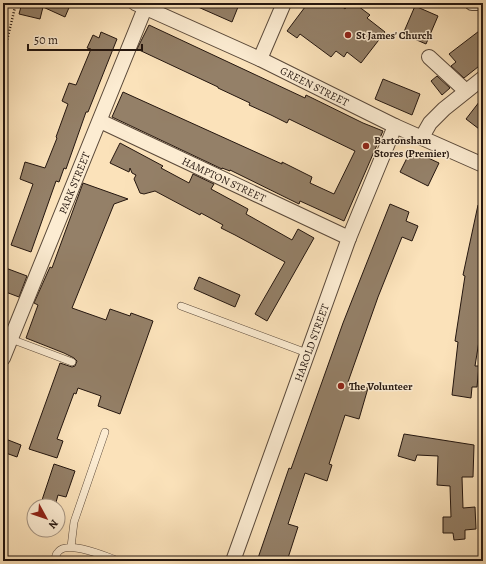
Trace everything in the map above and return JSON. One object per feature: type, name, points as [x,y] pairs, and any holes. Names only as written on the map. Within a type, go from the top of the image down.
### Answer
[{"type":"street","points":[[260,59],[284,3]]},
{"type":"street","points":[[472,3],[477,3]]},
{"type":"street","name":"GREEN STREET","points":[[140,5],[260,59],[395,126],[483,166]]},
{"type":"street","name":"PARK STREET","points":[[3,358],[100,121],[140,5]]},
{"type":"street","points":[[429,57],[466,91]]},
{"type":"street","points":[[422,137],[430,123],[444,109],[483,78]]},
{"type":"street","name":"HAMPTON STREET","points":[[100,121],[349,238]]},
{"type":"street","name":"HAROLD STREET","points":[[233,561],[306,353],[349,238],[395,126]]},
{"type":"lane","points":[[181,306],[306,353]]},
{"type":"lane","points":[[11,339],[72,362]]},
{"type":"lane","points":[[71,546],[74,522],[105,432]]},
{"type":"lane","points":[[54,561],[58,551],[64,547],[71,546],[88,550],[119,561]]},
{"type":"path","points":[[3,57],[16,3]]},
{"type":"building","points":[[22,3],[71,3],[65,17],[43,7],[40,19],[19,14]]},
{"type":"building","points":[[189,3],[229,3],[238,7],[232,22]]},
{"type":"building","name":"St James' Church","points":[[308,3],[338,3],[345,9],[350,3],[354,3],[370,15],[367,18],[385,32],[361,63],[347,52],[344,57],[336,51],[331,57],[300,34],[297,38],[287,31]]},
{"type":"building","points":[[415,6],[438,16],[426,44],[403,34]]},
{"type":"building","points":[[149,25],[305,98],[306,95],[363,123],[383,131],[344,221],[300,201],[299,204],[230,170],[222,169],[112,117],[123,92],[282,164],[282,162],[312,177],[310,183],[334,194],[355,151],[289,119],[287,123],[249,105],[250,103],[218,87],[137,49]]},
{"type":"building","points":[[483,28],[483,63],[464,78],[451,66],[456,62],[449,54]]},
{"type":"building","points":[[101,32],[117,39],[88,112],[86,112],[66,169],[64,168],[59,182],[56,181],[31,252],[11,245],[33,184],[20,179],[25,162],[45,168],[68,104],[62,101],[69,83],[76,85],[91,49],[87,48],[93,35],[99,38]]},
{"type":"building","points":[[437,76],[450,88],[442,95],[431,81]]},
{"type":"building","points":[[383,79],[420,94],[412,115],[375,99]]},
{"type":"building","points":[[483,97],[483,132],[466,119]]},
{"type":"building","points":[[120,143],[163,166],[161,168],[189,183],[193,174],[214,184],[211,189],[248,209],[246,214],[292,240],[298,229],[314,238],[267,321],[255,314],[285,262],[221,228],[223,225],[201,213],[200,215],[155,191],[144,194],[140,193],[134,179],[136,175],[132,173],[130,168],[129,172],[110,163]]},
{"type":"building","points":[[411,150],[439,163],[428,186],[400,172]]},
{"type":"building","points":[[83,183],[128,199],[114,204],[72,308],[106,320],[110,309],[130,316],[131,313],[153,321],[120,414],[98,406],[101,396],[78,388],[76,394],[74,393],[57,439],[63,441],[57,458],[29,449],[60,363],[72,367],[75,366],[77,361],[64,353],[26,338],[38,305],[34,303],[50,267],[52,268]]},
{"type":"building","points":[[390,204],[409,212],[406,221],[418,226],[412,241],[402,237],[378,297],[348,382],[368,388],[359,419],[345,415],[329,464],[332,465],[327,481],[305,473],[288,524],[298,527],[287,561],[257,561],[289,468],[291,469],[343,323]]},
{"type":"building","points":[[478,205],[483,206],[483,316],[475,366],[479,366],[477,387],[472,387],[471,398],[452,395],[458,342],[455,341],[465,276],[463,275]]},
{"type":"building","points":[[3,267],[27,276],[19,297],[3,291]]},
{"type":"building","points":[[199,277],[240,295],[235,307],[194,289]]},
{"type":"building","points":[[404,434],[474,445],[473,477],[462,477],[463,508],[475,507],[476,529],[465,530],[465,539],[454,540],[453,533],[443,533],[443,517],[451,517],[450,486],[437,485],[438,456],[417,455],[415,461],[398,456]]},
{"type":"building","points":[[3,438],[21,445],[17,457],[3,452]]},
{"type":"building","points":[[54,464],[75,471],[66,497],[58,495],[57,498],[43,498]]},
{"type":"place","name":"St James' Church","points":[[348,35]]},
{"type":"place","name":"Bartonsham Stores (Premier)","points":[[366,146]]},
{"type":"place","name":"The Volunteer","points":[[341,386]]}]
